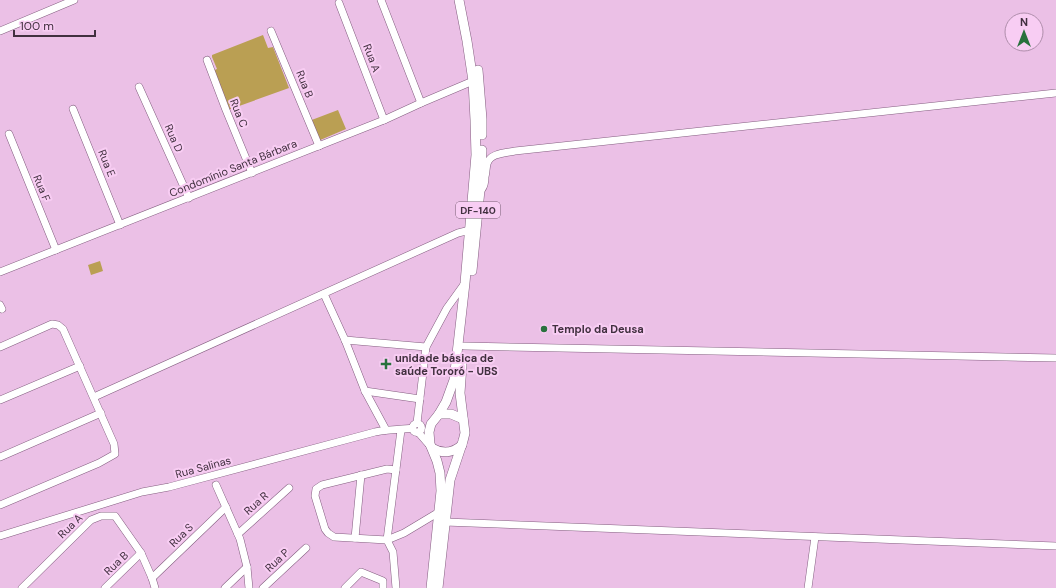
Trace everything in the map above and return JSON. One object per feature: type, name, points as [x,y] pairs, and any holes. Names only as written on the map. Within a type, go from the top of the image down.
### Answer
[{"type":"main road","name":"DF-140","points":[[431,588],[441,481],[437,461],[429,440],[429,432],[431,424],[449,395],[454,380],[465,283],[476,154],[473,81],[459,0]]},
{"type":"main road","name":"DF-140","points":[[438,588],[450,480],[465,433],[461,408],[460,381],[480,190],[482,119],[479,81],[474,41],[465,0]]},
{"type":"main road","points":[[436,417],[451,414],[463,420]]},
{"type":"main road","points":[[432,448],[447,452],[455,450],[462,445]]},
{"type":"street","points":[[0,32],[74,0]]},
{"type":"street","points":[[381,0],[421,103]]},
{"type":"street","name":"Rua A","points":[[339,3],[384,120]]},
{"type":"street","name":"Rua B","points":[[271,30],[319,146]]},
{"type":"street","name":"Rua C","points":[[207,60],[252,172]]},
{"type":"street","name":"Condomínio Santa Bárbara","points":[[0,272],[384,120],[473,81]]},
{"type":"street","name":"Rua D","points":[[139,87],[189,198]]},
{"type":"street","points":[[480,190],[484,188],[487,164],[489,160],[496,155],[515,151],[1056,94]]},
{"type":"street","name":"Rua E","points":[[73,109],[120,225]]},
{"type":"street","name":"Rua F","points":[[9,134],[56,250]]},
{"type":"street","points":[[94,397],[458,233],[470,230]]},
{"type":"street","points":[[432,448],[417,427],[426,346],[447,308],[465,283]]},
{"type":"street","points":[[324,294],[345,340],[365,391],[386,430]]},
{"type":"street","points":[[0,347],[52,324],[58,325],[63,329],[114,444],[115,454],[99,463],[0,505]]},
{"type":"street","points":[[345,340],[426,346]]},
{"type":"street","points":[[464,346],[1056,358]]},
{"type":"street","points":[[0,400],[80,366]]},
{"type":"street","points":[[365,391],[420,399]]},
{"type":"street","points":[[0,457],[100,413]]},
{"type":"street","name":"Rua Salinas","points":[[0,536],[142,492],[169,487],[375,432],[417,427],[436,417]]},
{"type":"street","points":[[396,588],[392,552],[387,540],[401,430]]},
{"type":"street","points":[[396,470],[387,469],[361,475],[322,485],[316,489],[314,496],[325,529],[328,533],[334,536],[387,540],[404,533],[439,512]]},
{"type":"street","points":[[355,538],[361,475]]},
{"type":"street","points":[[216,486],[240,540],[247,567],[249,588]]},
{"type":"street","name":"Rua R","points":[[238,534],[290,488]]},
{"type":"street","name":"Rua S","points":[[152,578],[226,506]]},
{"type":"street","name":"Rua A","points":[[22,588],[92,520],[100,516],[115,516],[141,553],[155,588]]},
{"type":"street","points":[[445,522],[1056,546]]},
{"type":"street","points":[[808,588],[815,537]]},
{"type":"street","name":"Rua P","points":[[264,588],[306,548]]},
{"type":"street","name":"Rua B","points":[[105,588],[141,553]]},
{"type":"street","points":[[225,588],[247,567]]},
{"type":"street","points":[[345,588],[361,572],[383,581],[383,588]]},
{"type":"shaded area","points":[[263,35],[268,48],[273,47],[289,88],[228,110],[212,71],[217,69],[212,55]]},
{"type":"shaded area","points":[[338,110],[346,129],[318,141],[309,121]]},
{"type":"shaded area","points":[[100,261],[103,271],[91,275],[88,265]]},
{"type":"place","name":"Templo da Deusa","points":[[544,329]]},
{"type":"place","name":"unidade básica de saúde Tororó - UBS","points":[[386,364]]}]
